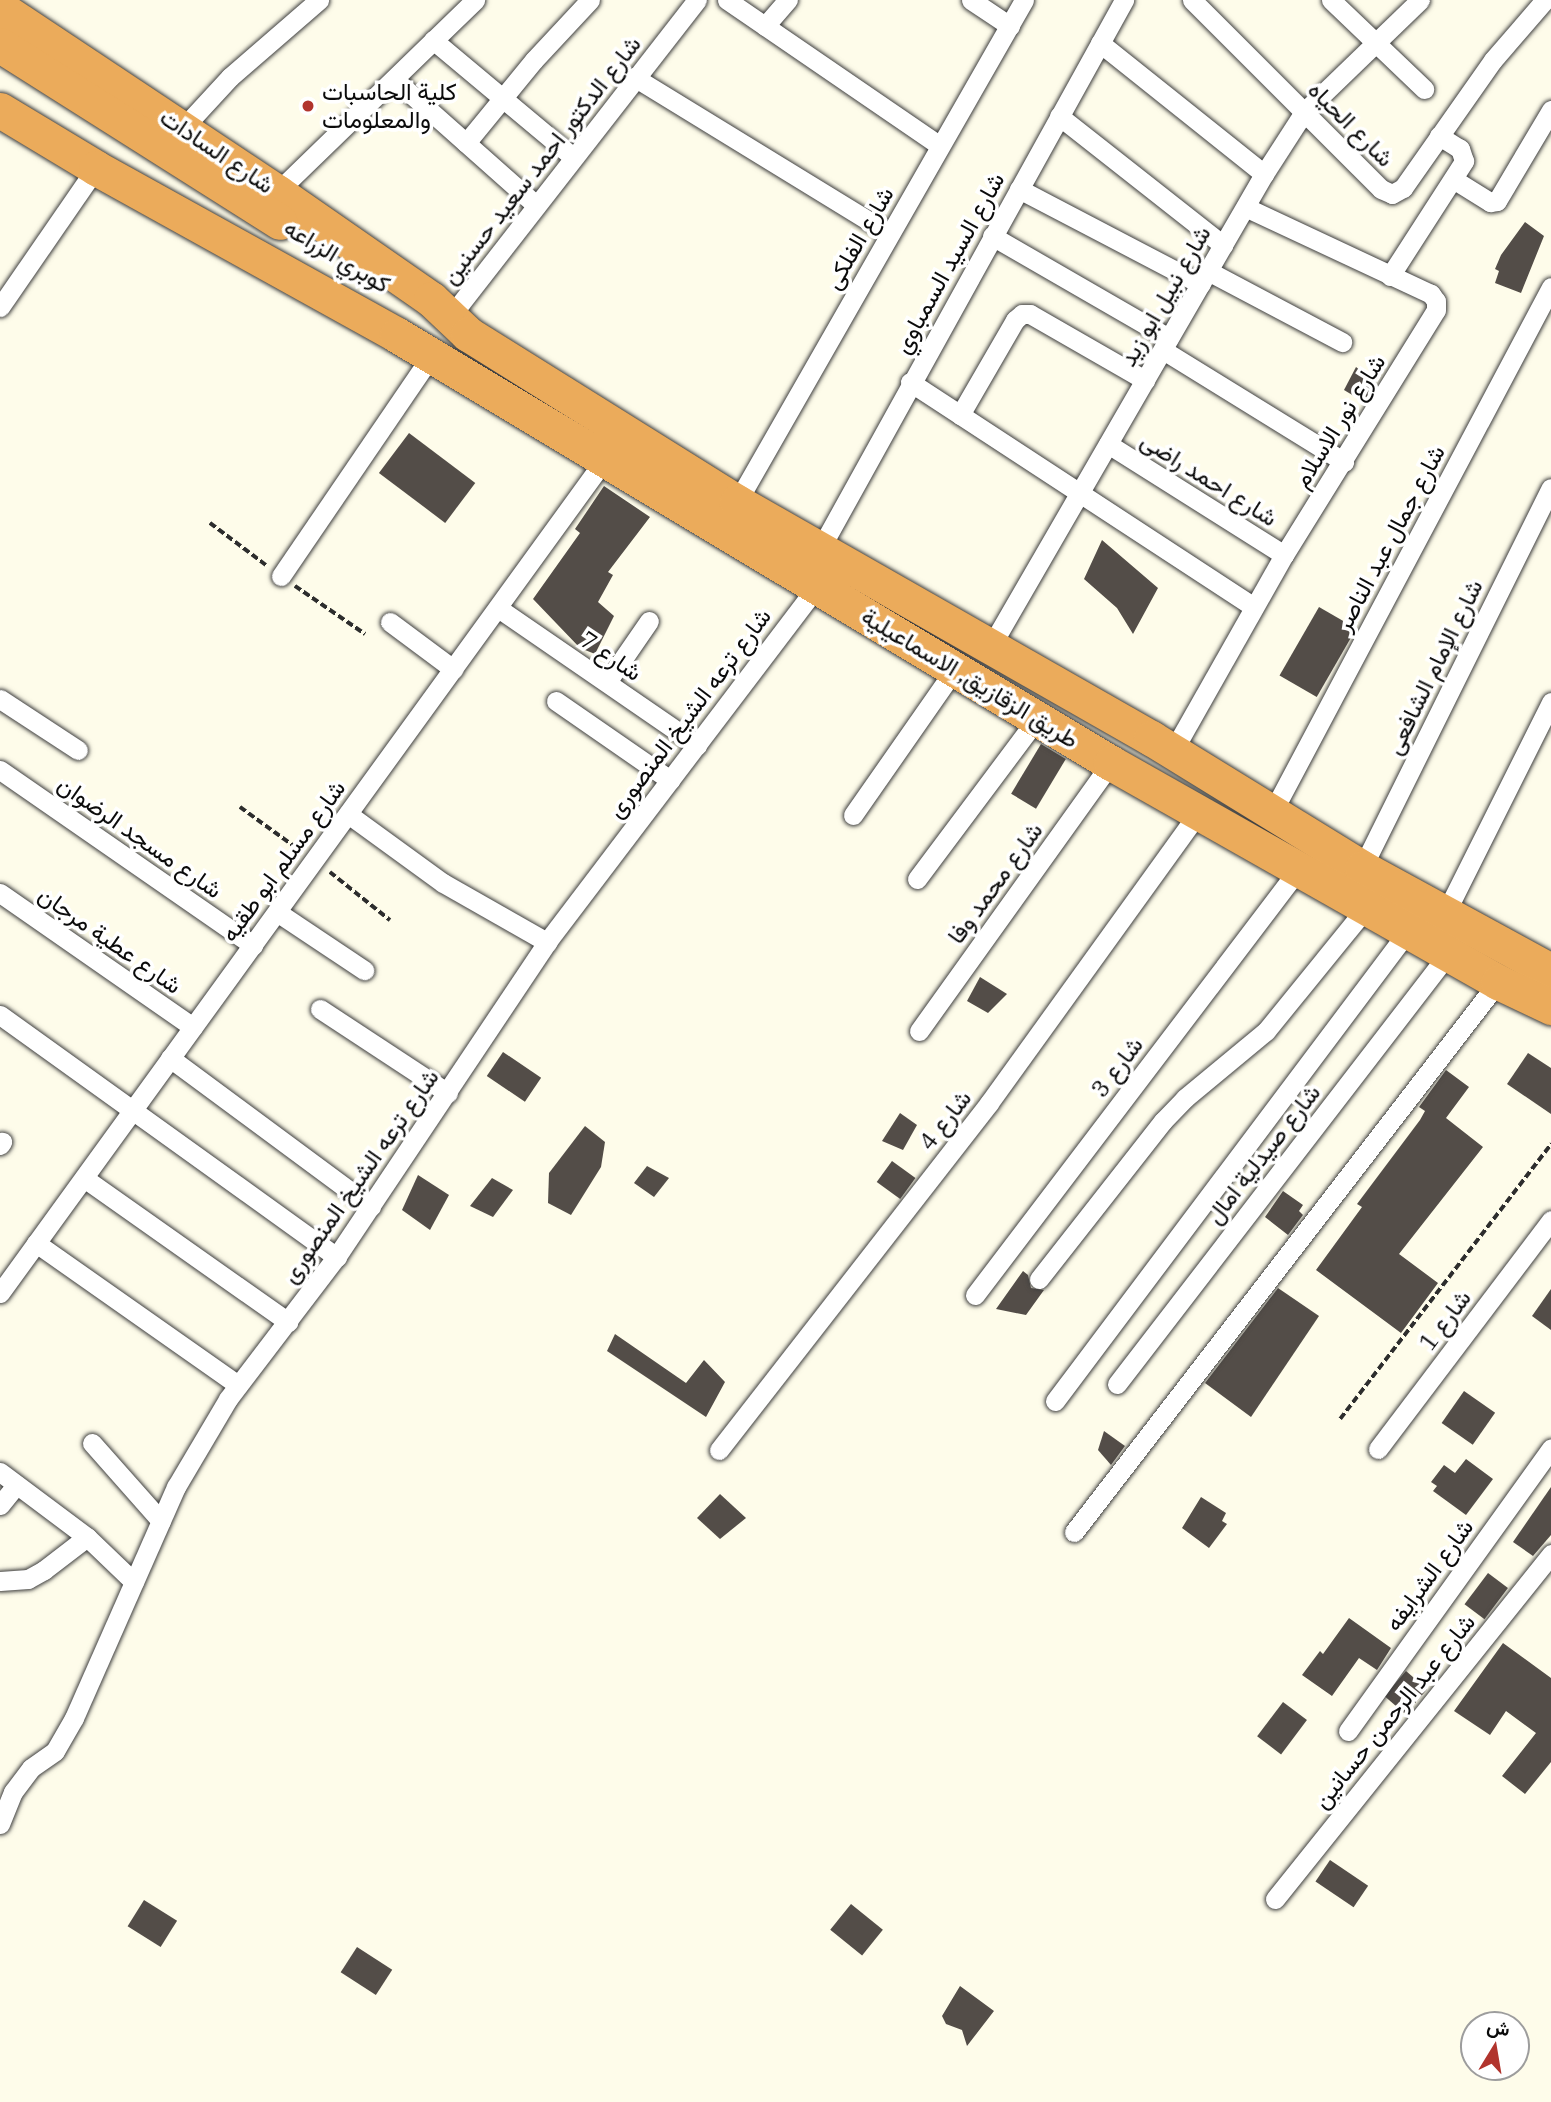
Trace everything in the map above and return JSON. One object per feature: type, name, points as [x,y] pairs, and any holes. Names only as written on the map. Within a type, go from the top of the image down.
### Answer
[{"type":"highway","name":"شارع السادات","points":[[0,8],[277,192],[440,308]]},
{"type":"highway","name":"كوبري الزراعه","points":[[0,45],[371,279],[440,308]]},
{"type":"highway","name":"كوبري الزراعه","points":[[0,74],[378,308],[397,335]]},
{"type":"highway","points":[[0,110],[96,168],[397,335]]},
{"type":"highway","name":"طريق الزقازيق, الاسماعيلية","points":[[440,308],[468,334],[819,551],[1180,755],[1362,868],[1551,971]]},
{"type":"highway","name":"طريق الزقازيق, الاسماعيلية","points":[[397,335],[1111,763],[1448,954],[1551,1007]]},
{"type":"highway","points":[[1164,792],[1180,755]]},
{"type":"highway","points":[[1214,821],[1262,805]]},
{"type":"street","points":[[183,128],[230,77],[319,0]]},
{"type":"street","points":[[277,192],[475,0]]},
{"type":"street","points":[[466,143],[590,0]]},
{"type":"street","name":"شارع الدكتور احمد سعيد حسنين","points":[[440,308],[536,205],[697,0]]},
{"type":"street","points":[[727,0],[940,146]]},
{"type":"street","points":[[765,26],[788,0]]},
{"type":"street","points":[[971,0],[1010,26]]},
{"type":"street","name":"شارع الفلكى","points":[[737,502],[1024,0]]},
{"type":"street","name":"شارع السيد السمباوي","points":[[819,551],[910,382],[1124,0]]},
{"type":"street","name":"شارع الحياه","points":[[1192,0],[1388,194],[1400,191],[1493,60],[1545,3]]},
{"type":"street","points":[[1331,0],[1424,89]]},
{"type":"street","name":"شارع نبيل ابو زيد","points":[[991,646],[1264,174],[1304,112],[1420,0]]},
{"type":"street","points":[[433,40],[573,157]]},
{"type":"street","points":[[1100,43],[1264,174]]},
{"type":"street","points":[[634,77],[890,233]]},
{"type":"street","points":[[394,79],[536,205]]},
{"type":"street","points":[[1453,179],[1490,202],[1499,200],[1551,110]]},
{"type":"street","points":[[1059,116],[1223,245]]},
{"type":"street","points":[[1390,276],[1464,161],[1463,153],[1439,136]]},
{"type":"street","points":[[0,307],[96,168]]},
{"type":"street","points":[[1018,189],[1342,342]]},
{"type":"street","name":"شارع نور الاسلام","points":[[1180,755],[1254,607],[1436,310],[1436,301],[1431,294],[1245,207]]},
{"type":"street","points":[[992,236],[1166,344],[1344,462]]},
{"type":"street","name":"شارع جمال عبد الناصر","points":[[1262,805],[1551,287]]},
{"type":"street","points":[[960,415],[1015,320],[1022,314],[1030,314],[1145,380]]},
{"type":"street","points":[[281,576],[431,356]]},
{"type":"street","points":[[910,382],[1254,607]]},
{"type":"street","name":"شارع احمد راضى","points":[[1108,444],[1284,555]]},
{"type":"street","name":"شارع مسلم ابو طقيه","points":[[0,1293],[605,459]]},
{"type":"street","name":"شارع الإمام الشافعى","points":[[1362,868],[1551,488]]},
{"type":"street","name":"شارع ترعه الشيخ المنصورى","points":[[0,1824],[13,1792],[31,1768],[55,1751],[74,1718],[189,1463],[238,1385],[337,1257],[547,942],[817,586]]},
{"type":"street","name":"شارع 7","points":[[498,608],[697,744]]},
{"type":"street","points":[[607,682],[649,621]]},
{"type":"street","points":[[390,622],[453,669]]},
{"type":"street","points":[[853,815],[954,670]]},
{"type":"street","points":[[556,701],[670,780]]},
{"type":"street","points":[[1446,914],[1551,702]]},
{"type":"street","points":[[2,703],[78,750]]},
{"type":"street","points":[[918,879],[1038,717]]},
{"type":"street","name":"شارع محمد وفا","points":[[919,1031],[1111,763]]},
{"type":"street","name":"شارع مسجد الرضوان","points":[[0,770],[253,945]]},
{"type":"street","points":[[348,814],[443,883],[547,942]]},
{"type":"street","name":"شارع 4","points":[[719,1450],[989,1103],[1214,821]]},
{"type":"street","name":"شارع 3","points":[[975,1295],[1298,870]]},
{"type":"street","name":"شارع عطية مرجان","points":[[0,893],[193,1027]]},
{"type":"street","points":[[1039,1279],[1163,1121],[1185,1098],[1266,1031],[1366,908]]},
{"type":"street","points":[[277,912],[364,970]]},
{"type":"street","points":[[1055,1401],[1408,931]]},
{"type":"street","name":"شارع صيدلية امال","points":[[1117,1384],[1448,954]]},
{"type":"street","points":[[1074,1532],[1499,982]]},
{"type":"street","points":[[320,1009],[448,1093]]},
{"type":"street","points":[[0,1015],[134,1108],[337,1257]]},
{"type":"street","points":[[170,1058],[370,1208]]},
{"type":"street","points":[[84,1178],[288,1322]]},
{"type":"street","name":"شارع 1","points":[[1378,1449],[1551,1220]]},
{"type":"street","points":[[36,1243],[238,1385]]},
{"type":"street","points":[[92,1443],[161,1521]]},
{"type":"street","name":"شارع الشرايفه","points":[[1348,1731],[1551,1448]]},
{"type":"street","points":[[0,1472],[86,1537],[134,1582]]},
{"type":"street","points":[[0,1505],[16,1485]]},
{"type":"street","points":[[0,1581],[28,1579],[86,1537]]},
{"type":"street","name":"شارع عبد الرحمن حسانين","points":[[1275,1899],[1551,1553]]},
{"type":"path","points":[[210,523],[365,634]]},
{"type":"path","points":[[240,807],[314,860],[390,920]]},
{"type":"path","points":[[1339,1419],[1551,1144]]},
{"type":"building","points":[[1525,222],[1544,236],[1521,293],[1495,283],[1499,271],[1495,269],[1501,255]]},
{"type":"building","points":[[1356,367],[1376,383],[1364,402],[1344,390]]},
{"type":"building","points":[[409,433],[475,483],[445,523],[379,473]]},
{"type":"building","points":[[604,486],[650,517],[608,572],[613,575],[598,602],[614,616],[595,654],[580,648],[533,599],[580,533],[575,529]]},
{"type":"building","points":[[1102,540],[1158,588],[1133,634],[1117,608],[1084,579]]},
{"type":"building","points":[[1319,607],[1356,628],[1317,697],[1280,675]]},
{"type":"building","points":[[1041,744],[1066,759],[1036,809],[1011,794]]},
{"type":"building","points":[[980,977],[1007,994],[988,1013],[967,1001]]},
{"type":"building","points":[[503,1052],[541,1078],[525,1102],[487,1076]]},
{"type":"building","points":[[1528,1053],[1551,1068],[1551,1114],[1507,1084]]},
{"type":"building","points":[[1446,1070],[1469,1087],[1446,1118],[1483,1147],[1399,1254],[1438,1283],[1401,1333],[1316,1270],[1362,1207],[1357,1204],[1420,1120],[1425,1111],[1419,1107]]},
{"type":"building","points":[[900,1113],[917,1125],[903,1150],[882,1141]]},
{"type":"building","points":[[585,1126],[605,1142],[601,1167],[571,1215],[548,1203],[549,1173]]},
{"type":"building","points":[[892,1161],[915,1178],[900,1199],[877,1182]]},
{"type":"building","points":[[647,1166],[669,1178],[654,1197],[634,1183]]},
{"type":"building","points":[[418,1175],[449,1195],[430,1230],[402,1210]]},
{"type":"building","points":[[492,1178],[513,1190],[493,1217],[470,1206]]},
{"type":"building","points":[[1283,1191],[1303,1205],[1299,1211],[1303,1215],[1288,1235],[1265,1217]]},
{"type":"building","points":[[1023,1271],[1028,1275],[1031,1288],[1044,1290],[1026,1315],[996,1309]]},
{"type":"building","points":[[1278,1288],[1319,1316],[1251,1417],[1205,1383]]},
{"type":"building","points":[[1551,1289],[1551,1330],[1532,1316]]},
{"type":"building","points":[[615,1334],[686,1383],[704,1360],[725,1382],[706,1417],[607,1351]]},
{"type":"building","points":[[1464,1391],[1495,1413],[1473,1445],[1442,1423]]},
{"type":"building","points":[[1104,1431],[1125,1446],[1111,1465],[1098,1450]]},
{"type":"building","points":[[1466,1459],[1493,1479],[1466,1515],[1433,1491],[1437,1486],[1431,1482],[1444,1465],[1455,1473]]},
{"type":"building","points":[[1551,1487],[1551,1535],[1533,1556],[1513,1542]]},
{"type":"building","points":[[720,1494],[746,1518],[720,1539],[697,1518]]},
{"type":"building","points":[[1201,1497],[1226,1513],[1222,1521],[1227,1524],[1209,1548],[1182,1528]]},
{"type":"building","points":[[1488,1573],[1508,1588],[1484,1619],[1465,1604]]},
{"type":"building","points":[[1349,1618],[1391,1648],[1377,1670],[1359,1658],[1332,1696],[1302,1675],[1320,1651],[1323,1654]]},
{"type":"building","points":[[1503,1643],[1551,1678],[1551,1762],[1525,1794],[1502,1776],[1536,1733],[1506,1711],[1490,1735],[1454,1711]]},
{"type":"building","points":[[1406,1671],[1427,1689],[1405,1714],[1384,1696]]},
{"type":"building","points":[[1283,1702],[1307,1720],[1281,1754],[1257,1736]]},
{"type":"building","points":[[1330,1860],[1368,1886],[1354,1907],[1315,1882]]},
{"type":"building","points":[[144,1900],[177,1921],[161,1947],[128,1926]]},
{"type":"building","points":[[851,1904],[883,1930],[862,1955],[830,1930]]},
{"type":"building","points":[[357,1947],[392,1970],[376,1995],[341,1972]]},
{"type":"building","points":[[960,1986],[994,2011],[967,2046],[962,2030],[946,2024],[942,2016]]},
{"type":"place","name":"كلية الحاسبات والمعلومات","points":[[308,106]]}]
